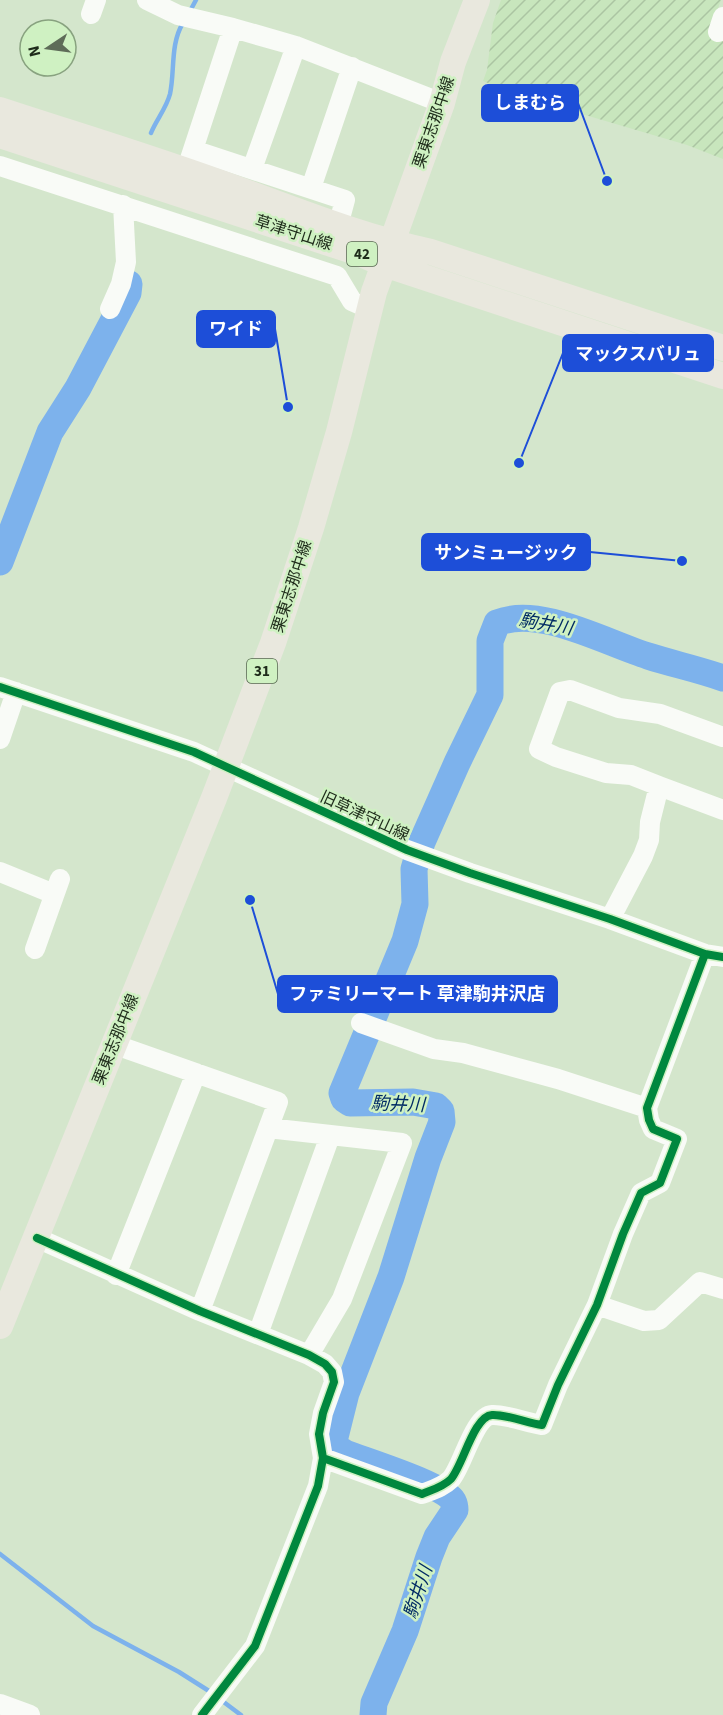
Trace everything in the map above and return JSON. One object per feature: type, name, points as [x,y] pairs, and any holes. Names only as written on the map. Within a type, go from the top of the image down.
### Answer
[{"type":"main road","name":"栗東志那中線","points":[[0,1326],[227,765],[273,643],[311,528],[387,254],[442,103],[453,62],[477,0]]},
{"type":"main road","name":"草津守山線","points":[[0,110],[190,160],[338,226],[387,254],[723,376]]},
{"type":"main road","name":"草津守山線","points":[[0,135],[358,253],[430,252],[723,348]]},
{"type":"street","points":[[147,0],[186,17],[296,46],[442,103]]},
{"type":"street","points":[[233,28],[190,160],[252,169],[345,200],[338,226]]},
{"type":"street","points":[[252,169],[296,46]]},
{"type":"street","points":[[310,188],[352,67]]},
{"type":"street","points":[[0,166],[337,276],[352,302],[370,309]]},
{"type":"street","points":[[111,309],[122,284],[126,262],[123,206]]},
{"type":"street","points":[[0,739],[8,690]]},
{"type":"street","name":"旧草津守山線","points":[[8,690],[227,765],[417,854],[714,955]]},
{"type":"street","points":[[723,737],[660,714],[620,708],[570,690],[560,692],[539,749],[606,773],[631,775],[723,810]]},
{"type":"street","points":[[610,919],[644,856],[659,786]]},
{"type":"street","points":[[0,872],[57,887],[35,949]]},
{"type":"street","points":[[323,1458],[422,1494],[436,1489],[452,1478],[479,1423],[486,1416],[494,1414],[542,1425],[558,1385],[597,1305],[641,1193],[660,1183],[677,1139],[653,1129],[647,1108],[714,955]]},
{"type":"street","points":[[360,1023],[434,1049],[463,1053],[558,1079],[647,1108]]},
{"type":"street","points":[[113,1044],[278,1102],[200,1311]]},
{"type":"street","points":[[116,1275],[196,1073]]},
{"type":"street","points":[[268,1128],[402,1143],[342,1299],[309,1355]]},
{"type":"street","points":[[258,1334],[330,1136]]},
{"type":"street","points":[[37,1238],[116,1275],[309,1355],[325,1364],[332,1372],[334,1382],[323,1413],[319,1434],[323,1458],[318,1486],[255,1646],[202,1715]]},
{"type":"street","points":[[597,1305],[644,1321],[659,1320],[700,1282],[723,1289]]},
{"type":"street","points":[[0,1704],[30,1715]]},
{"type":"shaded area","points":[[501,0],[721,0],[711,29],[723,37],[723,159],[687,145],[575,112],[543,106],[483,81],[487,70],[493,23]]},
{"type":"waterway","points":[[189,13],[196,0]]},
{"type":"waterway","points":[[151,133],[170,94],[174,49],[183,23]]},
{"type":"waterway","points":[[0,562],[50,432],[78,388],[128,293],[129,284]]},
{"type":"waterway","name":"駒井川","points":[[373,1715],[374,1703],[405,1631],[429,1557],[437,1537],[455,1510],[453,1501],[435,1488],[345,1453],[333,1445],[346,1393],[391,1277],[428,1158],[442,1122],[441,1111],[436,1106],[413,1102],[350,1103],[344,1099],[342,1093],[405,941],[415,904],[414,869],[422,842],[490,695],[490,641],[497,623],[514,619],[552,622],[648,656],[723,678]]},
{"type":"waterway","points":[[0,1554],[93,1626],[179,1672],[209,1691]]},
{"type":"waterway","points":[[221,1700],[241,1715]]},
{"type":"cycle path","points":[[0,687],[194,752],[407,850],[705,954],[723,957]]},
{"type":"cycle path","points":[[323,1458],[422,1494],[451,1479],[474,1432],[486,1417],[503,1416],[542,1425],[558,1385],[597,1305],[641,1193],[660,1183],[677,1139],[653,1129],[647,1108],[705,954]]},
{"type":"cycle path","points":[[37,1238],[200,1311],[309,1355],[325,1364],[332,1372],[334,1382],[323,1413],[319,1434],[323,1458],[318,1486],[255,1646],[202,1715]]},
{"type":"place","name":"しまむら","points":[[607,181]]},
{"type":"place","name":"ワイド","points":[[288,407]]},
{"type":"place","name":"マックスバリュ","points":[[519,463]]},
{"type":"place","name":"サンミュージック","points":[[682,561]]},
{"type":"place","name":"ファミリーマート 草津駒井沢店","points":[[250,900]]}]
